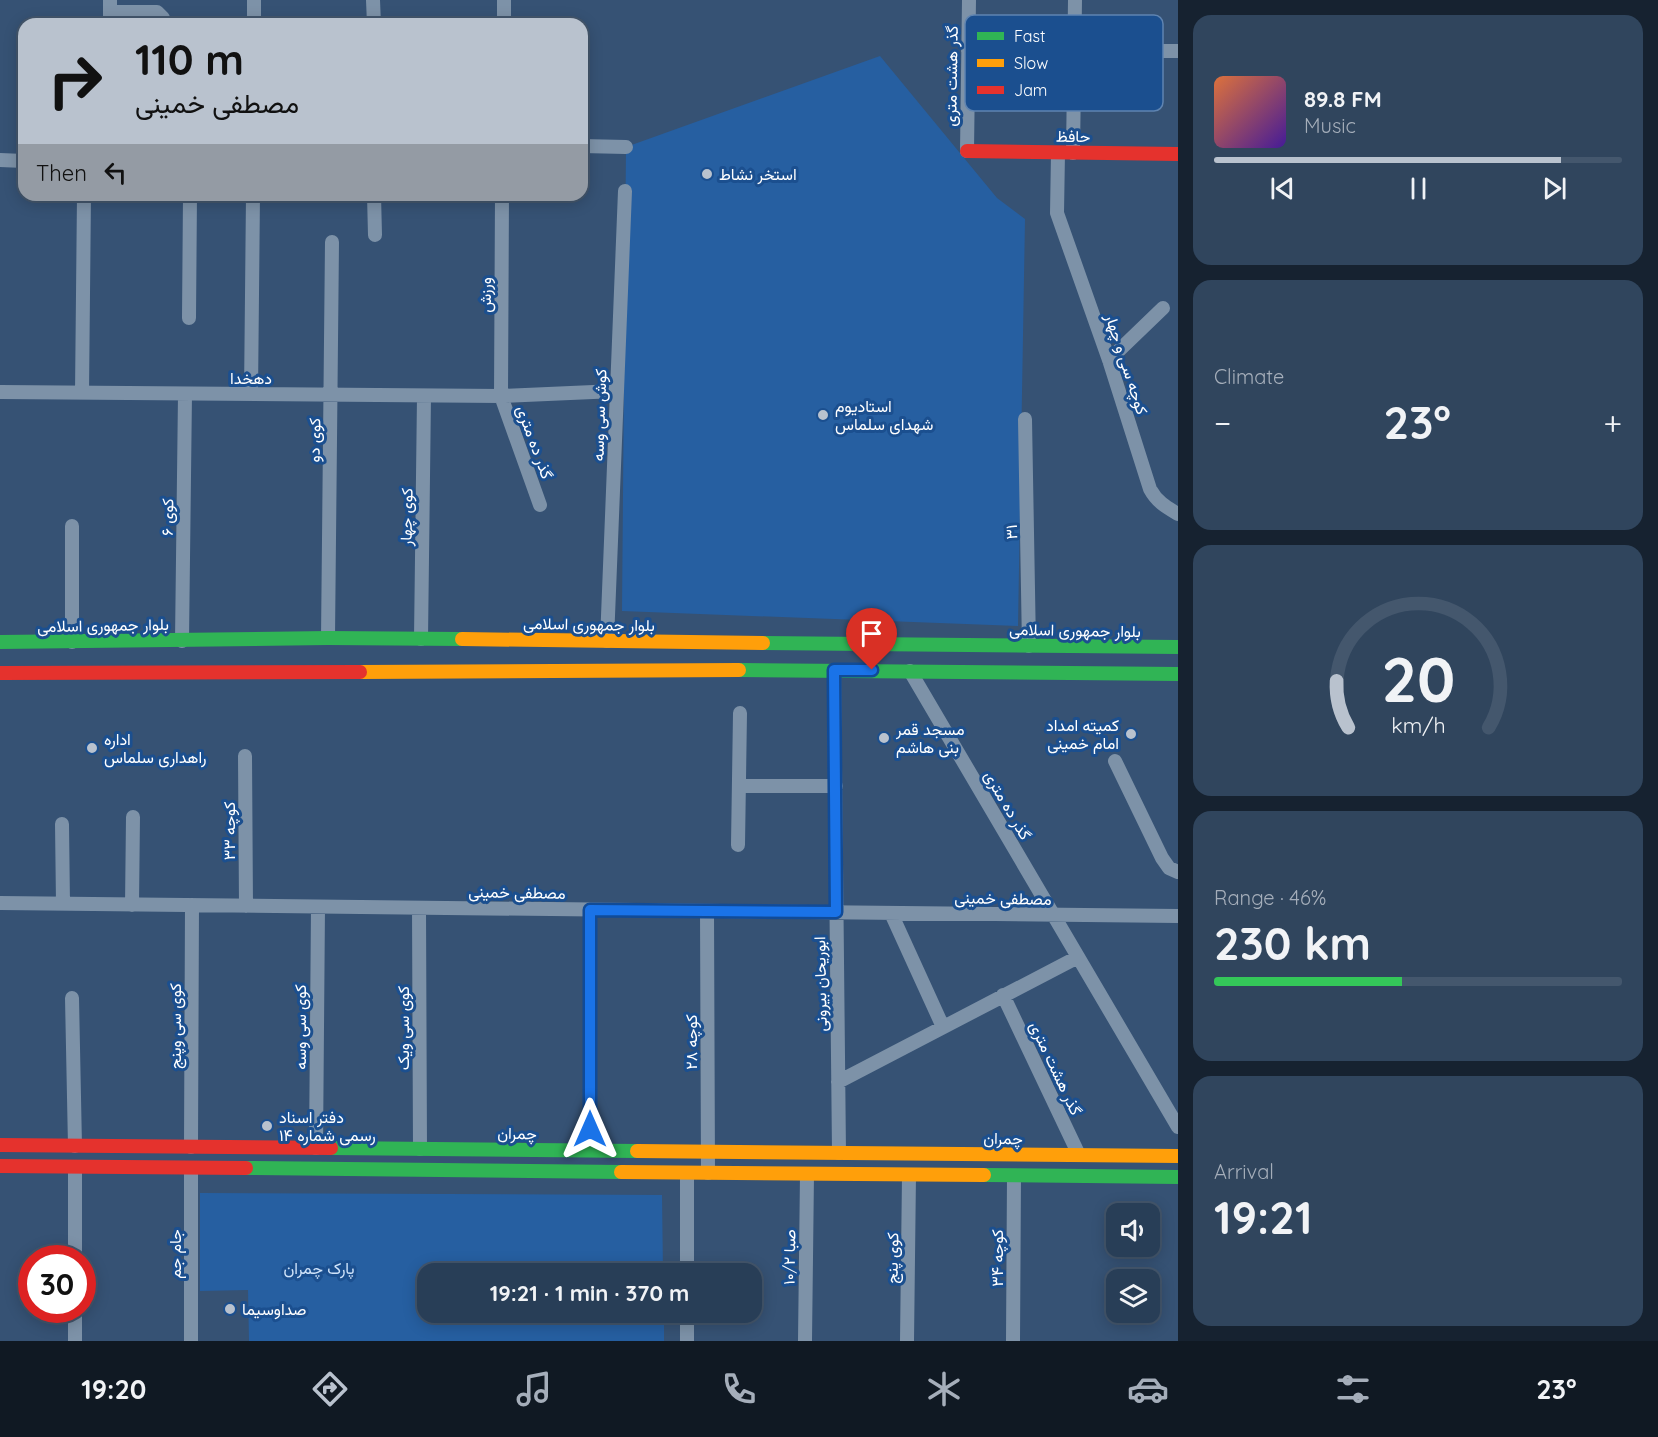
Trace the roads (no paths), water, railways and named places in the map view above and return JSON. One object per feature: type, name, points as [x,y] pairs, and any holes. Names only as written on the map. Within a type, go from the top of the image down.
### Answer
[{"type":"street","points":[[254,0],[254,18]]},
{"type":"street","points":[[374,0],[374,18]]},
{"type":"street","points":[[504,0],[504,18]]},
{"type":"street","name":"گذر هشت متری","points":[[969,0],[969,15]]},
{"type":"street","points":[[1075,0],[1075,15]]},
{"type":"street","points":[[110,12],[157,12],[163,18]]},
{"type":"street","name":"گذر هشت متری","points":[[967,111],[967,151]]},
{"type":"street","points":[[1073,111],[1073,153]]},
{"type":"street","points":[[588,146],[626,147]]},
{"type":"street","name":"حافظ","points":[[967,151],[1178,154]]},
{"type":"street","name":"کوچه سی و چهار","points":[[1058,153],[1057,213],[1109,360],[1150,489],[1162,506],[1178,514]]},
{"type":"street","points":[[0,160],[18,161]]},
{"type":"street","name":"کوش سی وسه","points":[[606,641],[625,191]]},
{"type":"street","points":[[82,393],[84,201]]},
{"type":"street","points":[[189,318],[190,201]]},
{"type":"street","points":[[251,394],[253,201]]},
{"type":"street","points":[[374,201],[375,235]]},
{"type":"street","name":"ورزش","points":[[501,396],[502,201]]},
{"type":"street","name":"کوی دو","points":[[328,638],[332,242]]},
{"type":"street","points":[[1109,360],[1163,308]]},
{"type":"street","name":"دهخدا","points":[[0,392],[501,396]]},
{"type":"street","name":"گذر ده متری","points":[[540,505],[501,396],[616,392]]},
{"type":"street","name":"کوی ۶","points":[[182,641],[185,393]]},
{"type":"street","name":"کوی چهار","points":[[421,639],[424,396]]},
{"type":"street","name":"۳۱","points":[[1025,418],[1029,646]]},
{"type":"street","points":[[72,526],[72,642]]},
{"type":"street","name":"بلوار جمهوری اسلامی","points":[[0,642],[328,638],[1178,647]]},
{"type":"street","points":[[0,673],[834,670],[1178,674]]},
{"type":"street","name":"ابوریحان بیرونی","points":[[834,670],[838,1153]]},
{"type":"street","name":"گذر ده متری","points":[[910,671],[1178,1127]]},
{"type":"street","points":[[738,845],[740,712]]},
{"type":"street","name":"کوچه ۳۳","points":[[245,756],[246,906]]},
{"type":"street","points":[[1115,761],[1162,858],[1169,868],[1178,872]]},
{"type":"street","points":[[739,786],[836,786]]},
{"type":"street","points":[[132,905],[133,817]]},
{"type":"street","points":[[62,824],[63,904]]},
{"type":"street","name":"مصطفی خمینی","points":[[0,903],[1178,916]]},
{"type":"street","name":"کوی سی وپنج","points":[[191,1147],[192,905]]},
{"type":"street","name":"کوی سی وسه","points":[[316,1148],[318,907]]},
{"type":"street","name":"کوی سی ویک","points":[[419,908],[420,1149]]},
{"type":"street","points":[[590,910],[590,1150]]},
{"type":"street","name":"کوچه ۲۸","points":[[707,911],[708,1173]]},
{"type":"street","points":[[891,913],[943,1027]]},
{"type":"street","points":[[838,1082],[1078,957]]},
{"type":"street","name":"گذر هشت متری","points":[[1004,995],[1079,1155]]},
{"type":"street","points":[[72,998],[75,1245]]},
{"type":"street","name":"چمران","points":[[0,1145],[1178,1156]]},
{"type":"street","points":[[191,1147],[191,1168]]},
{"type":"street","points":[[687,1152],[687,1263]]},
{"type":"street","points":[[838,1153],[838,1174]]},
{"type":"street","points":[[0,1166],[1178,1177]]},
{"type":"street","name":"جام جم","points":[[191,1168],[191,1341]]},
{"type":"street","name":"صبا ۱۰/۲","points":[[805,1341],[807,1174]]},
{"type":"street","name":"کوی پنج","points":[[907,1341],[909,1175]]},
{"type":"street","name":"کوچه ۳۴","points":[[1013,1341],[1014,1176]]},
{"type":"street","points":[[75,1323],[75,1341]]},
{"type":"street","points":[[687,1323],[687,1341]]},
{"type":"place","name":"استخر نشاط","points":[[707,174]]},
{"type":"place","name":"استادیوم شهدای سلماس","points":[[823,415]]},
{"type":"place","name":"کمیته امداد امام خمینی","points":[[1131,734]]},
{"type":"place","name":"مسجد قمر بنی هاشم","points":[[884,738]]},
{"type":"place","name":"اداره راهداری سلماس","points":[[92,748]]},
{"type":"place","name":"دفتر اسناد رسمی شماره ۱۴","points":[[267,1126]]},
{"type":"place","name":"صداوسیما","points":[[230,1309]]},
{"type":"park label","name":"پارک چمران","points":[[319,1268]]}]
